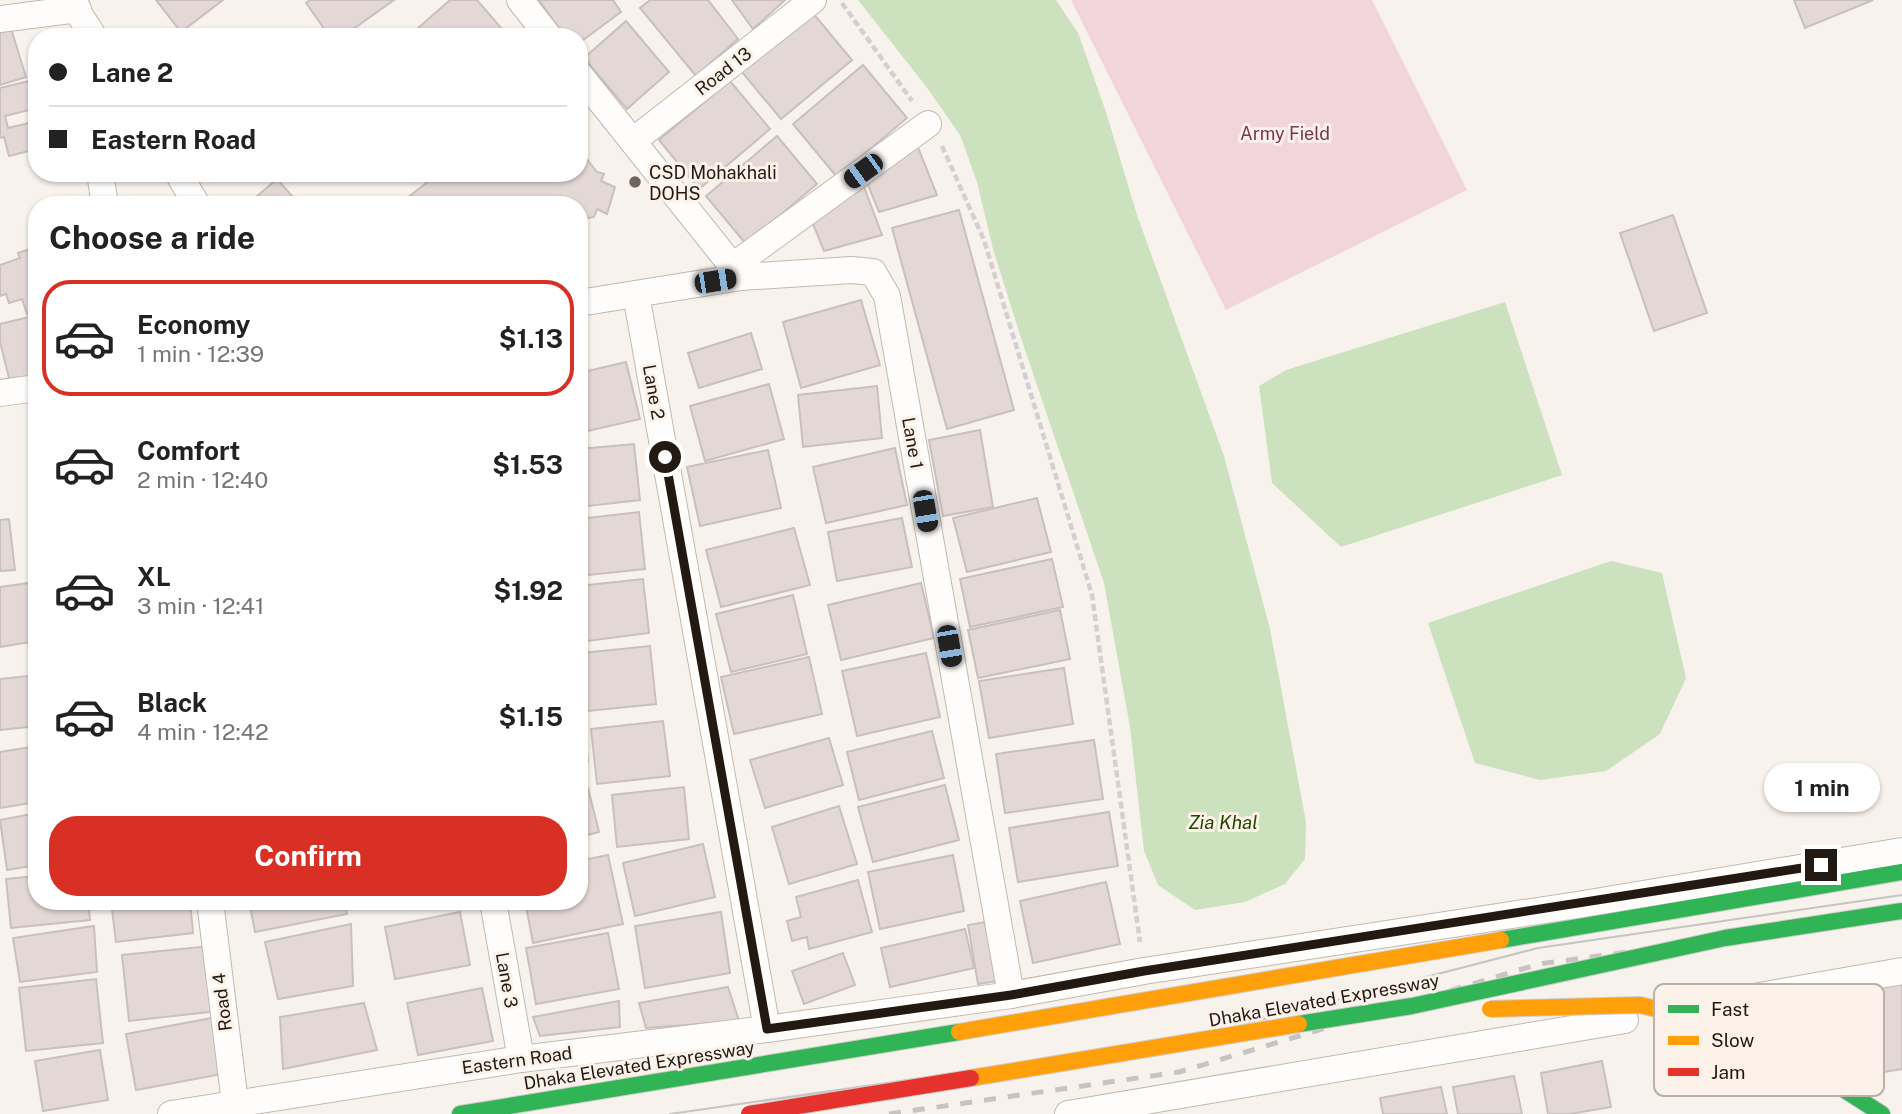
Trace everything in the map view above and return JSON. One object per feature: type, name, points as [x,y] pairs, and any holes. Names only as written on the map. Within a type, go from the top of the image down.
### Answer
[{"type":"highway","name":"Dhaka Elevated Expressway","points":[[460,1114],[1902,872]]},
{"type":"highway","name":"Dhaka Elevated Expressway","points":[[749,1114],[1412,1006],[1725,938],[1902,911]]},
{"type":"highway","points":[[1412,1006],[1467,1011],[1531,1006],[1640,1005],[1654,1008]]},
{"type":"highway","points":[[1854,1096],[1882,1114]]},
{"type":"street","points":[[520,0],[543,28]]},
{"type":"street","name":"Road 13","points":[[633,141],[813,0]]},
{"type":"street","points":[[0,19],[74,5]]},
{"type":"street","points":[[74,5],[80,28]]},
{"type":"street","points":[[74,5],[88,28]]},
{"type":"street","points":[[588,85],[737,272]]},
{"type":"street","points":[[588,302],[737,272],[928,124]]},
{"type":"street","name":"Lane 1","points":[[737,272],[873,272],[887,296],[1011,995]]},
{"type":"street","name":"Lane 2","points":[[636,294],[767,1029]]},
{"type":"street","points":[[0,393],[28,389]]},
{"type":"street","name":"Eastern Road","points":[[171,1114],[521,1059],[767,1029],[1011,995],[1144,971],[1902,851]]},
{"type":"street","name":"Road 4","points":[[211,910],[234,1103]]},
{"type":"street","name":"Lane 3","points":[[495,910],[521,1059]]},
{"type":"street","points":[[1826,984],[1902,971]]},
{"type":"street","points":[[1068,1114],[1654,1014]]},
{"type":"path","points":[[840,0],[941,144],[984,240],[1092,596],[1144,971]]},
{"type":"green space","name":"Army Field","points":[[1071,0],[1372,0],[1467,190],[1226,310]]},
{"type":"water","name":"Zia Khal","points":[[858,0],[1056,0],[1078,33],[1106,112],[1137,215],[1224,456],[1270,629],[1306,822],[1305,859],[1285,884],[1245,902],[1195,910],[1158,885],[1144,851],[1130,727],[1104,583],[1021,338],[993,249],[977,182],[960,135],[925,85]]},
{"type":"water","points":[[1505,302],[1562,475],[1341,547],[1272,483],[1259,386],[1286,370]]},
{"type":"water","points":[[1611,561],[1662,573],[1686,678],[1660,734],[1606,771],[1540,780],[1475,763],[1428,623]]},
{"type":"building","points":[[156,0],[223,0],[186,28],[178,28]]},
{"type":"building","points":[[310,0],[394,0],[355,28],[324,28],[306,3]]},
{"type":"building","points":[[450,0],[477,0],[501,28],[418,28]]},
{"type":"building","points":[[539,0],[613,0],[621,12],[588,36],[588,28],[559,28]]},
{"type":"building","points":[[650,0],[708,0],[738,39],[696,76],[640,8]]},
{"type":"building","points":[[732,0],[785,0],[753,29]]},
{"type":"building","points":[[1794,0],[1873,0],[1805,28]]},
{"type":"building","points":[[812,12],[852,60],[781,119],[741,71]]},
{"type":"building","points":[[626,21],[669,72],[627,109],[588,63],[588,54]]},
{"type":"building","points":[[9,22],[26,77],[0,85],[0,25]]},
{"type":"building","points":[[863,65],[907,118],[837,177],[793,124]]},
{"type":"building","points":[[28,81],[28,110],[5,116],[8,128],[28,123],[28,151],[9,156],[4,137],[0,138],[0,88]]},
{"type":"building","points":[[730,81],[770,129],[699,189],[659,140]]},
{"type":"building","points":[[777,136],[817,184],[746,244],[706,196]]},
{"type":"building","points":[[917,145],[937,195],[879,212],[866,180]]},
{"type":"building","points":[[588,160],[597,172],[604,174],[601,181],[615,187],[607,214],[597,209],[594,217],[588,218],[588,196],[410,196],[427,182],[588,182]]},
{"type":"building","points":[[274,182],[280,182],[292,196],[257,196]]},
{"type":"building","points":[[863,184],[882,235],[824,251],[811,219]]},
{"type":"building","points":[[959,210],[1014,410],[947,429],[892,228]]},
{"type":"building","points":[[1673,215],[1707,313],[1654,331],[1620,233]]},
{"type":"building","points":[[28,250],[27,314],[22,299],[9,303],[6,294],[0,296],[0,265],[20,258],[18,253]]},
{"type":"building","points":[[861,300],[880,365],[801,388],[783,322]]},
{"type":"building","points":[[28,317],[28,381],[11,386],[0,342],[0,324]]},
{"type":"building","points":[[751,333],[762,369],[699,388],[688,353]]},
{"type":"building","points":[[626,362],[640,419],[588,431],[588,371]]},
{"type":"building","points":[[769,384],[784,439],[705,461],[690,406]]},
{"type":"building","points":[[877,386],[882,438],[803,447],[798,395]]},
{"type":"building","points":[[980,430],[993,507],[943,516],[929,440]]},
{"type":"building","points":[[634,444],[640,500],[588,506],[588,448]]},
{"type":"building","points":[[895,448],[907,505],[826,523],[813,467]]},
{"type":"building","points":[[768,450],[781,508],[700,526],[687,467]]},
{"type":"building","points":[[1037,498],[1051,552],[967,572],[953,518]]},
{"type":"building","points":[[639,512],[645,569],[588,575],[588,518]]},
{"type":"building","points":[[902,518],[912,567],[837,581],[828,532]]},
{"type":"building","points":[[9,519],[15,570],[0,571],[0,520]]},
{"type":"building","points":[[794,528],[810,585],[721,607],[706,550]]},
{"type":"building","points":[[1052,559],[1063,607],[970,627],[960,579]]},
{"type":"building","points":[[643,579],[649,633],[588,641],[588,585]]},
{"type":"building","points":[[28,583],[28,642],[0,647],[0,587]]},
{"type":"building","points":[[921,583],[934,638],[841,660],[828,605]]},
{"type":"building","points":[[793,595],[807,654],[731,672],[716,614]]},
{"type":"building","points":[[1060,610],[1070,659],[978,678],[968,630]]},
{"type":"building","points":[[650,646],[656,704],[588,711],[588,652]]},
{"type":"building","points":[[926,653],[940,717],[857,736],[842,671]]},
{"type":"building","points":[[809,657],[822,714],[734,734],[721,677]]},
{"type":"building","points":[[1064,668],[1073,724],[989,738],[979,681]]},
{"type":"building","points":[[28,676],[28,727],[0,730],[0,679]]},
{"type":"building","points":[[663,721],[670,776],[597,784],[591,729]]},
{"type":"building","points":[[932,731],[944,778],[859,800],[847,752]]},
{"type":"building","points":[[829,738],[843,785],[765,808],[750,760]]},
{"type":"building","points":[[1094,740],[1103,799],[1005,813],[996,754]]},
{"type":"building","points":[[28,747],[28,803],[0,808],[0,752]]},
{"type":"building","points":[[945,785],[959,840],[873,862],[858,807]]},
{"type":"building","points":[[684,787],[689,839],[617,847],[612,795]]},
{"type":"building","points":[[588,788],[599,832],[588,835]]},
{"type":"building","points":[[839,806],[857,864],[789,884],[772,827]]},
{"type":"building","points":[[1109,812],[1118,866],[1018,882],[1009,828]]},
{"type":"building","points":[[28,815],[28,866],[7,870],[0,820]]},
{"type":"building","points":[[703,844],[715,897],[635,916],[623,863]]},
{"type":"building","points":[[608,855],[623,924],[533,943],[527,910],[588,910],[588,859]]},
{"type":"building","points":[[953,855],[964,911],[880,929],[868,872]]},
{"type":"building","points":[[28,877],[28,910],[89,910],[90,920],[11,928],[6,879]]},
{"type":"building","points":[[858,880],[872,932],[809,949],[807,937],[792,941],[787,921],[801,917],[796,897]]},
{"type":"building","points":[[1106,882],[1120,944],[1033,963],[1020,901]]},
{"type":"building","points":[[112,910],[191,910],[193,933],[116,942]]},
{"type":"building","points":[[251,910],[346,910],[347,914],[255,932]]},
{"type":"building","points":[[460,912],[470,965],[395,979],[385,927]]},
{"type":"building","points":[[721,912],[730,973],[645,988],[635,926]]},
{"type":"building","points":[[992,921],[1003,980],[978,984],[968,925]]},
{"type":"building","points":[[351,924],[353,986],[278,999],[265,942]]},
{"type":"building","points":[[94,926],[97,972],[20,982],[13,938]]},
{"type":"building","points":[[965,929],[974,968],[890,987],[881,948]]},
{"type":"building","points":[[608,933],[619,989],[536,1004],[526,948]]},
{"type":"building","points":[[210,946],[218,1011],[129,1021],[122,955]]},
{"type":"building","points":[[843,953],[855,985],[804,1004],[792,971]]},
{"type":"building","points":[[96,979],[103,1043],[26,1051],[19,988]]},
{"type":"building","points":[[1902,983],[1902,1069],[1884,1072],[1884,986]]},
{"type":"building","points":[[728,987],[739,1021],[646,1028],[639,1003]]},
{"type":"building","points":[[482,988],[493,1041],[418,1055],[407,1003]]},
{"type":"building","points":[[619,1001],[620,1027],[540,1036],[533,1017]]},
{"type":"building","points":[[364,1003],[377,1050],[283,1069],[280,1017]]},
{"type":"building","points":[[212,1018],[222,1074],[136,1090],[126,1034]]},
{"type":"building","points":[[100,1050],[108,1100],[43,1111],[35,1061]]},
{"type":"building","points":[[1602,1061],[1611,1107],[1570,1114],[1548,1114],[1541,1073]]},
{"type":"building","points":[[1514,1076],[1522,1114],[1458,1114],[1453,1087]]},
{"type":"building","points":[[1441,1087],[1447,1114],[1383,1114],[1380,1098]]},
{"type":"tram line","points":[[670,1114],[1175,1042],[1538,948],[1902,895]]},
{"type":"railway","points":[[889,1114],[1179,1072],[1539,964],[1902,915]]},
{"type":"traffic: fast","points":[[1501,940],[1902,872]]},
{"type":"traffic: fast","points":[[1299,1024],[1412,1006],[1725,938],[1902,911]]},
{"type":"traffic: fast","points":[[460,1114],[959,1032]]},
{"type":"traffic: fast","points":[[1854,1096],[1882,1114]]},
{"type":"traffic: slow","points":[[959,1032],[1501,940]]},
{"type":"traffic: slow","points":[[1490,1009],[1640,1005],[1654,1008]]},
{"type":"traffic: slow","points":[[971,1078],[1299,1024]]},
{"type":"traffic: jam","points":[[749,1114],[971,1078]]},
{"type":"place","name":"CSD Mohakhali DOHS","points":[[635,182]]},
{"type":"route","points":[[665,457],[767,1029],[1011,995],[1144,971],[1821,865]]}]
